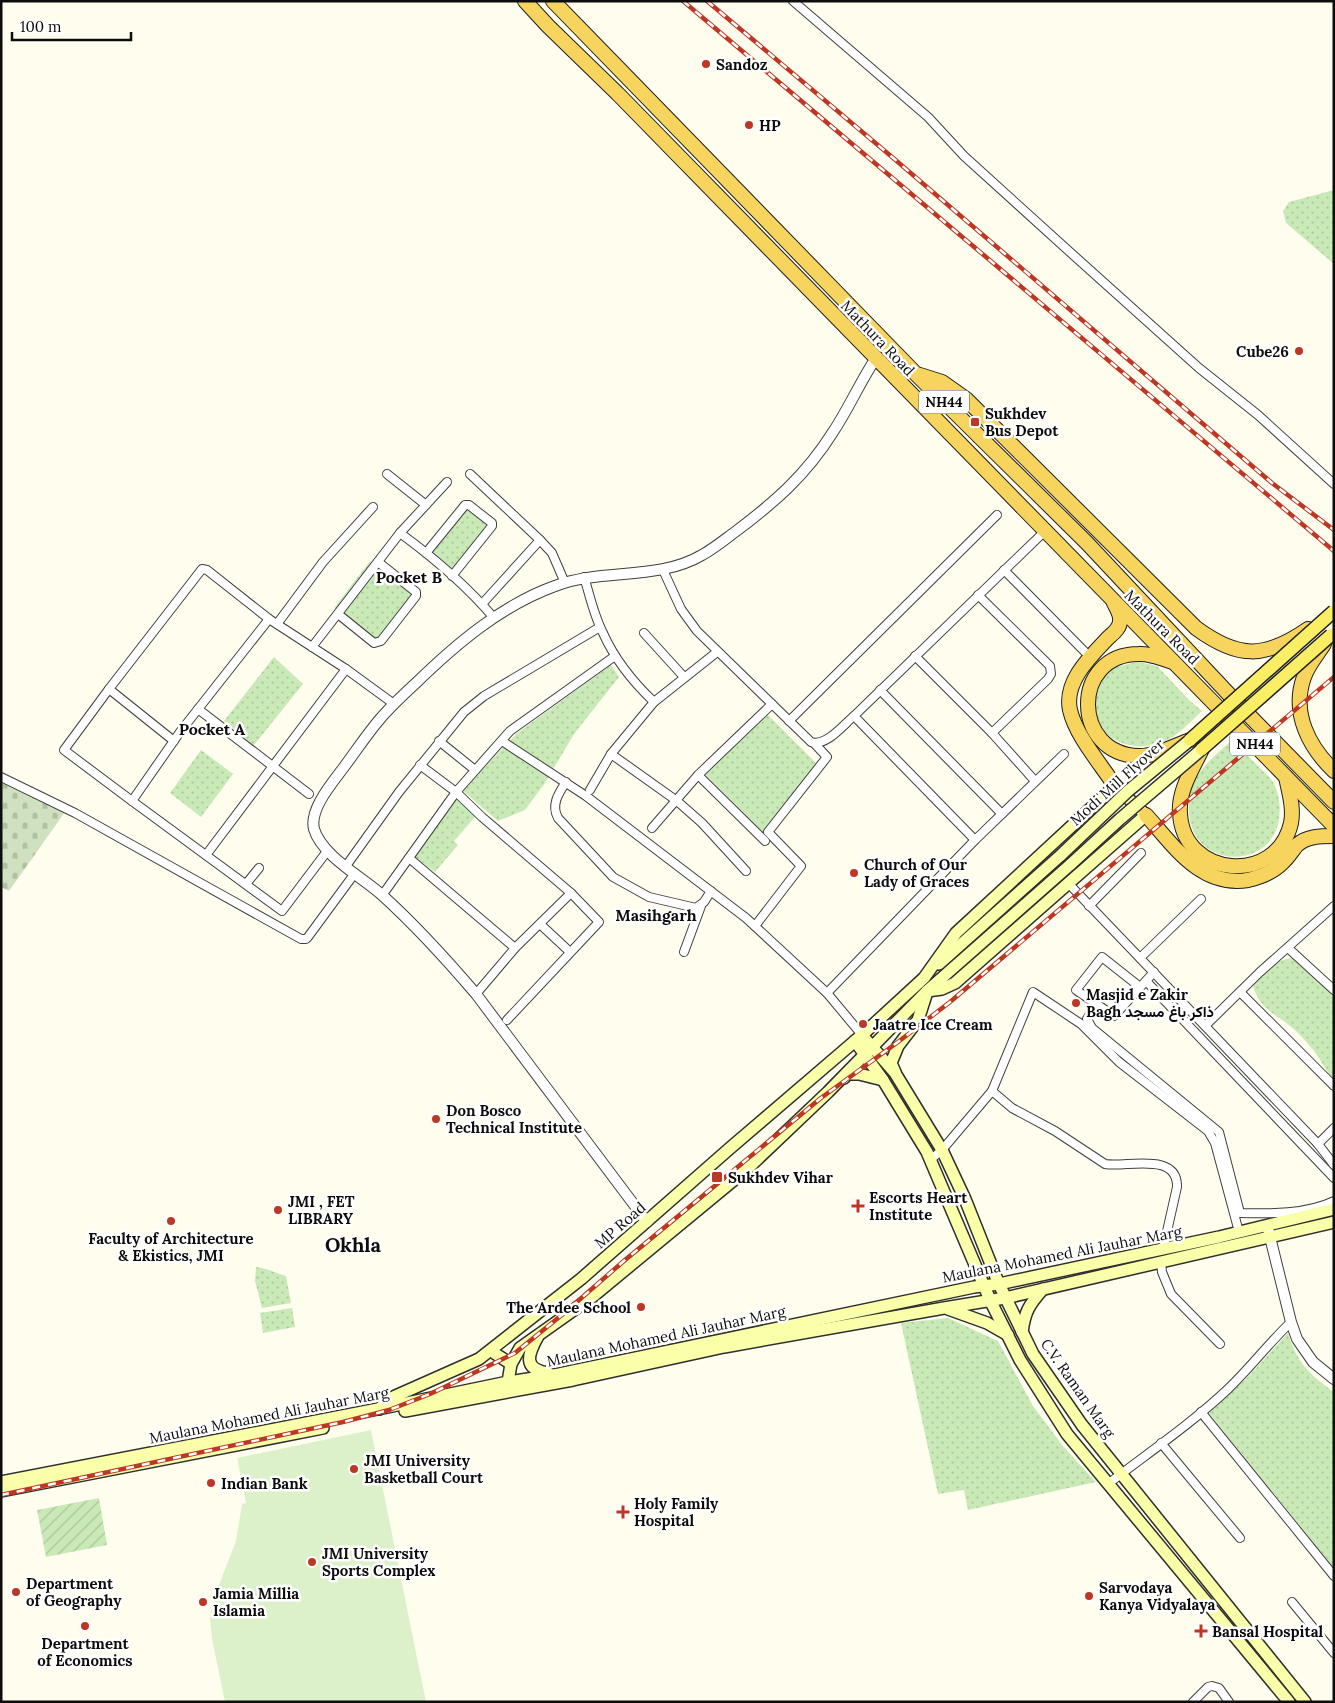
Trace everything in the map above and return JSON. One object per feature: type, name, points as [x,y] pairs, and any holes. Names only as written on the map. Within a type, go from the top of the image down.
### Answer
[{"type":"highway","name":"Mathura Road","points":[[526,1],[548,26],[618,94],[1334,826]]},
{"type":"highway","name":"Mathura Road","points":[[553,1],[916,374],[1086,543],[1334,802]]},
{"type":"highway","points":[[916,374],[942,382],[966,399],[1196,628],[1214,642],[1244,651],[1267,651],[1298,636],[1332,613]]},
{"type":"highway","points":[[1113,600],[1119,615],[1118,628],[1074,678],[1069,693],[1070,710],[1078,730],[1115,786]]},
{"type":"highway","points":[[1331,635],[1310,665],[1304,678],[1299,706],[1306,734],[1334,772]]},
{"type":"highway","points":[[1176,664],[1140,653],[1118,657],[1110,662],[1096,675],[1089,692],[1087,701],[1090,720],[1098,736],[1113,749],[1130,755],[1149,755],[1190,740]]},
{"type":"highway","points":[[1202,748],[1184,788],[1180,812],[1181,825],[1192,847],[1212,862],[1224,866],[1243,866],[1261,861],[1280,845],[1287,835],[1291,823],[1292,811],[1286,776]]},
{"type":"highway","points":[[1146,815],[1196,868],[1210,876],[1226,880],[1243,880],[1259,877],[1281,864],[1302,842],[1319,836],[1334,836]]},
{"type":"main road","name":"Modi Mill Flyover","points":[[924,978],[1061,855],[1128,791],[1190,740],[1332,613]]},
{"type":"main road","name":"Modi Mill Flyover","points":[[869,1050],[927,991],[1331,635]]},
{"type":"main road","points":[[895,1073],[891,1063],[898,1046],[918,1020],[927,991],[942,989],[955,982],[1146,815],[1115,786],[956,933],[924,978]]},
{"type":"main road","name":"MP Road","points":[[379,1413],[391,1398],[479,1359],[491,1351],[581,1279],[734,1144],[859,1038],[924,978]]},
{"type":"main road","name":"C.V. Raman Marg","points":[[859,1038],[869,1050],[895,1073],[942,1150],[965,1199],[999,1284],[1033,1354],[1082,1425],[1304,1702]]},
{"type":"main road","points":[[828,1092],[869,1050]]},
{"type":"main road","name":"C.V. Raman Marg","points":[[869,1050],[883,1080],[930,1160],[984,1287],[1020,1360],[1066,1434],[1289,1702]]},
{"type":"main road","points":[[509,1387],[511,1364],[520,1348],[592,1297],[740,1175],[847,1074],[859,1074],[883,1080]]},
{"type":"main road","name":"Maulana Mohamed Ali Jauhar Marg","points":[[1,1482],[64,1474],[509,1387],[1006,1298],[1161,1262],[1334,1209]]},
{"type":"main road","name":"Maulana Mohamed Ali Jauhar Marg","points":[[509,1387],[558,1374],[974,1287],[999,1284],[1239,1232],[1334,1222]]},
{"type":"main road","points":[[1022,1332],[1024,1316],[1043,1289]]},
{"type":"main road","points":[[944,1308],[978,1319],[1008,1335]]},
{"type":"main road","points":[[540,1332],[531,1350],[529,1359],[537,1371],[558,1374]]},
{"type":"main road","points":[[491,1351],[511,1364]]},
{"type":"main road","name":"Maulana Mohamed Ali Jauhar Marg","points":[[1,1491],[64,1474]]},
{"type":"street","points":[[793,1],[928,117],[964,156],[1071,253],[1199,368],[1258,415],[1334,484]]},
{"type":"street","points":[[647,1222],[476,994],[452,966],[382,895],[328,850],[315,831],[313,820],[317,809],[333,783],[380,719],[441,659],[494,618],[534,594],[584,577],[663,570],[701,556],[785,492],[811,464],[834,432],[861,381],[876,358]]},
{"type":"street","points":[[388,474],[426,505]]},
{"type":"street","points":[[470,474],[552,552],[565,583]]},
{"type":"street","points":[[312,647],[400,533],[447,482]]},
{"type":"street","points":[[426,553],[466,505],[469,505],[492,523],[492,526],[452,576]]},
{"type":"street","points":[[277,624],[323,562],[373,507]]},
{"type":"street","points":[[789,721],[997,514]]},
{"type":"street","points":[[814,744],[825,741],[854,716],[1045,531]]},
{"type":"street","points":[[400,533],[452,576],[494,618]]},
{"type":"street","points":[[482,604],[540,540]]},
{"type":"street","points":[[338,614],[374,643],[381,641],[416,596],[416,592],[378,562]]},
{"type":"street","points":[[328,850],[282,911],[64,750],[202,569],[207,570],[269,619],[346,669],[394,704]]},
{"type":"street","points":[[663,570],[681,609],[697,631],[827,757],[768,832],[802,866],[755,926]]},
{"type":"street","points":[[1004,570],[1091,658]]},
{"type":"street","points":[[584,577],[600,627],[615,656],[636,684],[654,702]]},
{"type":"street","points":[[978,595],[1050,666],[1051,670],[1048,679],[992,733]]},
{"type":"street","points":[[132,801],[198,709],[269,619]]},
{"type":"street","points":[[346,866],[420,765],[464,712],[484,696],[600,627]]},
{"type":"street","points":[[644,633],[684,677]]},
{"type":"street","points":[[590,790],[612,754],[654,702],[717,652]]},
{"type":"street","points":[[386,890],[456,792],[510,731],[615,656]]},
{"type":"street","points":[[916,656],[992,733],[1036,781]]},
{"type":"street","points":[[206,855],[346,669]]},
{"type":"street","points":[[109,689],[174,741]]},
{"type":"street","points":[[880,690],[1002,814]]},
{"type":"street","points":[[652,828],[698,775],[772,704]]},
{"type":"street","points":[[198,709],[309,794]]},
{"type":"street","points":[[854,716],[976,840]]},
{"type":"street","points":[[439,741],[476,770]]},
{"type":"street","points":[[502,741],[566,782],[755,926],[827,993],[859,1038]]},
{"type":"street","points":[[612,754],[677,801],[702,823],[746,871]]},
{"type":"street","points":[[827,993],[976,840],[1064,754]]},
{"type":"street","points":[[420,765],[456,792],[570,893],[599,922],[507,1020]]},
{"type":"street","points":[[698,775],[765,841]]},
{"type":"street","points":[[1,777],[75,813],[301,939],[306,940],[355,873]]},
{"type":"street","points":[[566,782],[555,802],[555,812],[558,818],[613,877],[632,889],[657,900],[688,907],[696,908],[701,906]]},
{"type":"street","points":[[1089,906],[1141,853]]},
{"type":"street","points":[[409,858],[515,948]]},
{"type":"street","points":[[246,884],[259,868]]},
{"type":"street","points":[[1068,883],[1206,1025],[1318,1144],[1334,1165]]},
{"type":"street","points":[[684,952],[701,906],[711,891]]},
{"type":"street","points":[[476,994],[515,948],[570,893]]},
{"type":"street","points":[[1140,958],[1201,899]]},
{"type":"street","points":[[1206,1025],[1334,906]]},
{"type":"street","points":[[1327,912],[1334,920]]},
{"type":"street","points":[[540,924],[570,952]]},
{"type":"street","points":[[1288,948],[1334,990]]},
{"type":"street","points":[[1154,972],[1143,984],[1114,1016],[1076,990],[1102,958],[1143,984],[1334,1178]]},
{"type":"street","points":[[930,1160],[942,1150],[992,1091],[1033,992],[1081,1024],[1119,1062],[1208,1131],[1215,1143],[1239,1232]]},
{"type":"street","points":[[1240,992],[1334,1086]]},
{"type":"street","points":[[1096,1005],[1087,1019],[1092,1028],[1219,1132],[1240,1213],[1272,1214],[1323,1206],[1334,1201]]},
{"type":"street","points":[[992,1091],[1012,1108],[1055,1132],[1105,1164],[1115,1166],[1140,1162],[1156,1164],[1171,1170],[1177,1180],[1177,1187],[1163,1249]]},
{"type":"street","points":[[1318,1144],[1334,1128]]},
{"type":"street","points":[[1269,1230],[1291,1322],[1297,1339],[1313,1362],[1334,1379]]},
{"type":"street","points":[[1161,1262],[1171,1294],[1220,1344]]},
{"type":"street","points":[[1108,1484],[1201,1412],[1228,1388],[1291,1322]]},
{"type":"street","points":[[1201,1412],[1334,1576]]},
{"type":"street","points":[[1161,1443],[1240,1538]]},
{"type":"street","points":[[1292,1602],[1334,1653]]},
{"type":"street","points":[[1193,1702],[1208,1687],[1212,1686],[1218,1688],[1229,1702]]},
{"type":"green space","points":[[1334,190],[1334,264],[1286,223],[1283,211],[1289,202]]},
{"type":"green space","points":[[466,507],[491,524],[450,577],[426,555]]},
{"type":"green space","points":[[370,561],[414,594],[377,641],[334,608]]},
{"type":"green space","points":[[274,657],[303,684],[254,745],[224,721]]},
{"type":"green space","points":[[1139,662],[1157,666],[1202,711],[1174,736],[1149,746],[1135,746],[1122,743],[1111,737],[1102,729],[1097,718],[1095,705],[1098,687],[1108,673],[1119,666]]},
{"type":"green space","points":[[611,665],[619,677],[574,734],[545,783],[525,810],[498,821],[463,791],[516,734]]},
{"type":"green space","points":[[767,714],[819,766],[767,836],[704,773]]},
{"type":"green space","points":[[1232,740],[1271,779],[1278,793],[1280,809],[1279,819],[1273,836],[1262,848],[1248,855],[1232,857],[1217,853],[1203,844],[1193,830],[1189,811],[1189,798],[1195,778]]},
{"type":"green space","points":[[201,750],[233,774],[201,817],[170,793]]},
{"type":"green space","points":[[1,780],[65,812],[9,891],[1,887]]},
{"type":"green space","points":[[456,799],[475,817],[454,841],[458,845],[435,872],[415,857]]},
{"type":"green space","points":[[1295,957],[1334,992],[1334,1080],[1302,1037],[1263,1004],[1253,986],[1264,973],[1279,961]]},
{"type":"green space","points":[[256,1267],[286,1276],[291,1303],[262,1308],[255,1281]]},
{"type":"green space","points":[[292,1308],[295,1327],[263,1333],[260,1313]]},
{"type":"green space","points":[[948,1318],[998,1341],[1033,1406],[1063,1446],[1096,1482],[968,1510],[964,1490],[938,1494],[901,1323]]},
{"type":"green space","points":[[1288,1333],[1295,1352],[1305,1367],[1334,1392],[1334,1568],[1209,1413],[1247,1378]]},
{"type":"green space","name":"JMI University Sports Complex","points":[[371,1430],[426,1702],[225,1702],[212,1639],[210,1618],[214,1598],[236,1541],[242,1504],[246,1503],[237,1458]]},
{"type":"green space","points":[[99,1498],[107,1545],[46,1557],[37,1510]]},
{"type":"railway","points":[[683,1],[1334,551]]},
{"type":"railway","points":[[707,1],[1272,483],[1334,530]]},
{"type":"railway","points":[[1,1495],[343,1422],[389,1410],[430,1394],[515,1353],[821,1098],[950,1002],[1334,677]]},
{"type":"place","name":"Sandoz","points":[[706,64]]},
{"type":"place","name":"HP","points":[[749,125]]},
{"type":"place","name":"Cube26","points":[[1299,351]]},
{"type":"place","name":"Sukhdev Bus Depot","points":[[975,422]]},
{"type":"place","name":"Church of Our Lady of Graces","points":[[854,873]]},
{"type":"place","name":"Masjid e Zakir Bagh ذاکر باغ مسجد","points":[[1076,1003]]},
{"type":"place","name":"Jaatre Ice Cream","points":[[863,1024]]},
{"type":"place","name":"Don Bosco Technical Institute","points":[[436,1119]]},
{"type":"place","name":"Sukhdev Vihar","points":[[717,1177]]},
{"type":"place","name":"Escorts Heart Institute","points":[[858,1206]]},
{"type":"place","name":"JMI , FET LIBRARY","points":[[278,1210]]},
{"type":"place","name":"Faculty of Architecture & Ekistics, JMI","points":[[171,1221]]},
{"type":"place","name":"The Ardee School","points":[[641,1307]]},
{"type":"place","name":"JMI University Basketball Court","points":[[354,1469]]},
{"type":"place","name":"Indian Bank","points":[[211,1483]]},
{"type":"place","name":"Holy Family Hospital","points":[[623,1512]]},
{"type":"place","name":"JMI University Sports Complex","points":[[312,1562]]},
{"type":"place","name":"Department of Geography","points":[[16,1592]]},
{"type":"place","name":"Sarvodaya Kanya Vidyalaya","points":[[1089,1596]]},
{"type":"place","name":"Jamia Millia Islamia","points":[[203,1602]]},
{"type":"place","name":"Department of Economics","points":[[85,1626]]},
{"type":"place","name":"Bansal Hospital","points":[[1201,1631]]},
{"type":"district","name":"Pocket B","points":[[409,577]]},
{"type":"district","name":"Pocket A","points":[[212,729]]},
{"type":"district","name":"Masihgarh","points":[[656,915]]},
{"type":"district","name":"Okhla","points":[[353,1244]]}]
